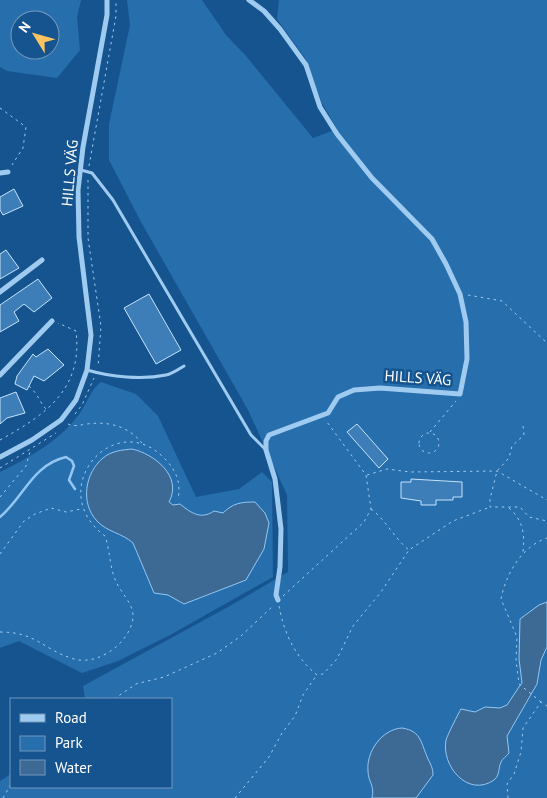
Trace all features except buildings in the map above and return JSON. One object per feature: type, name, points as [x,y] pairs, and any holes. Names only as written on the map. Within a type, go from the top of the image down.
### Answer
[{"type":"street","name":"HILLS VÄG","points":[[0,458],[32,440],[61,420],[76,400],[87,370],[91,335],[79,237],[78,190],[107,0]]},
{"type":"street","name":"HILLS VÄG","points":[[248,0],[264,11],[280,29],[306,65],[320,107],[337,134],[372,178],[432,239],[460,294],[466,322],[467,359],[460,394],[380,388],[354,390],[338,397],[328,413],[274,431],[266,441],[266,450]]},
{"type":"street","points":[[0,173],[8,172]]},
{"type":"street","points":[[0,292],[42,260]]},
{"type":"street","points":[[0,375],[52,321]]},
{"type":"street","points":[[266,450],[275,479],[281,529],[280,567],[276,595],[278,600]]},
{"type":"lane","points":[[81,170],[92,172],[113,200],[251,435],[266,450]]},
{"type":"lane","points":[[87,370],[108,376],[125,377],[168,375],[184,366]]},
{"type":"path","points":[[0,108],[26,127],[23,148],[8,172]]},
{"type":"path","points":[[460,294],[502,301],[547,343]]},
{"type":"path","points":[[0,440],[47,411],[67,384],[76,359],[76,331],[64,324],[52,321]]},
{"type":"path","points":[[29,386],[38,394],[47,411]]},
{"type":"path","points":[[429,433],[435,435],[439,444],[437,450],[427,454],[421,450],[418,444],[420,437],[429,433],[460,394]]},
{"type":"path","points":[[67,423],[72,426],[91,423],[115,425],[135,434],[142,444]]},
{"type":"path","points":[[490,507],[497,470],[509,458],[512,446],[524,435],[523,426]]},
{"type":"path","points":[[0,632],[16,632],[31,636],[64,655],[87,661],[107,653],[121,642],[129,631],[133,616],[126,596],[119,588],[114,575],[105,536],[96,530],[82,509],[80,494],[84,472],[99,453],[122,442],[131,441],[155,450],[172,466],[180,484],[178,499]]},
{"type":"path","points":[[0,497],[26,466],[30,451]]},
{"type":"path","points":[[366,475],[387,469],[410,472],[497,470],[547,500]]},
{"type":"path","points":[[236,798],[269,757],[282,733],[295,716],[303,695],[317,675],[323,674],[332,666],[353,626],[381,592],[410,550],[453,521],[490,507],[520,507],[529,517],[547,521]]},
{"type":"path","points":[[0,554],[24,521],[42,509],[50,508],[66,512],[82,509]]},
{"type":"path","points":[[509,508],[517,515],[524,535],[522,552],[510,575],[501,599],[518,637],[516,660],[520,685],[547,706]]},
{"type":"path","points":[[371,509],[397,540],[410,550]]},
{"type":"path","points":[[522,552],[547,538]]},
{"type":"path","points":[[278,600],[289,639],[298,655],[317,675]]},
{"type":"path","points":[[508,798],[508,784],[514,774],[521,752],[523,728],[541,702]]},
{"type":"path","points":[[3,798],[10,786]]},
{"type":"green space","points":[[0,0],[81,0],[77,17],[80,50],[57,78],[7,71],[0,67]]},
{"type":"green space","points":[[127,0],[202,0],[226,35],[246,56],[313,138],[337,129],[322,103],[305,58],[277,19],[279,0],[547,0],[547,798],[0,798],[0,781],[10,775],[10,788],[172,788],[172,698],[85,698],[83,686],[288,572],[287,495],[248,410],[141,222],[109,160],[109,124],[130,25]]},
{"type":"green space","points":[[101,382],[136,394],[158,416],[196,497],[239,489],[262,472],[272,482],[273,577],[170,635],[118,661],[82,673],[19,641],[0,648],[0,472],[33,454],[63,432],[80,413],[92,392]]},
{"type":"water","points":[[132,449],[149,456],[164,468],[172,483],[169,502],[173,505],[180,504],[192,513],[205,515],[214,511],[223,513],[230,507],[238,504],[255,502],[265,513],[269,523],[264,549],[246,580],[184,604],[168,595],[154,593],[133,543],[101,525],[88,506],[87,488],[92,472],[97,464],[110,454]]},
{"type":"water","points":[[547,602],[547,647],[541,660],[537,684],[507,736],[509,753],[502,761],[494,780],[484,785],[466,782],[452,769],[448,760],[446,740],[449,733],[461,709],[475,712],[485,707],[500,708],[507,705],[522,683],[519,659],[520,619],[539,605]]},
{"type":"water","points":[[402,728],[414,732],[420,739],[432,767],[433,775],[416,798],[372,798],[373,790],[368,775],[368,764],[373,749],[388,732]]},
{"type":"waterway","points":[[0,517],[29,482],[54,461],[66,457],[72,461],[74,466],[69,480],[75,489]]}]
